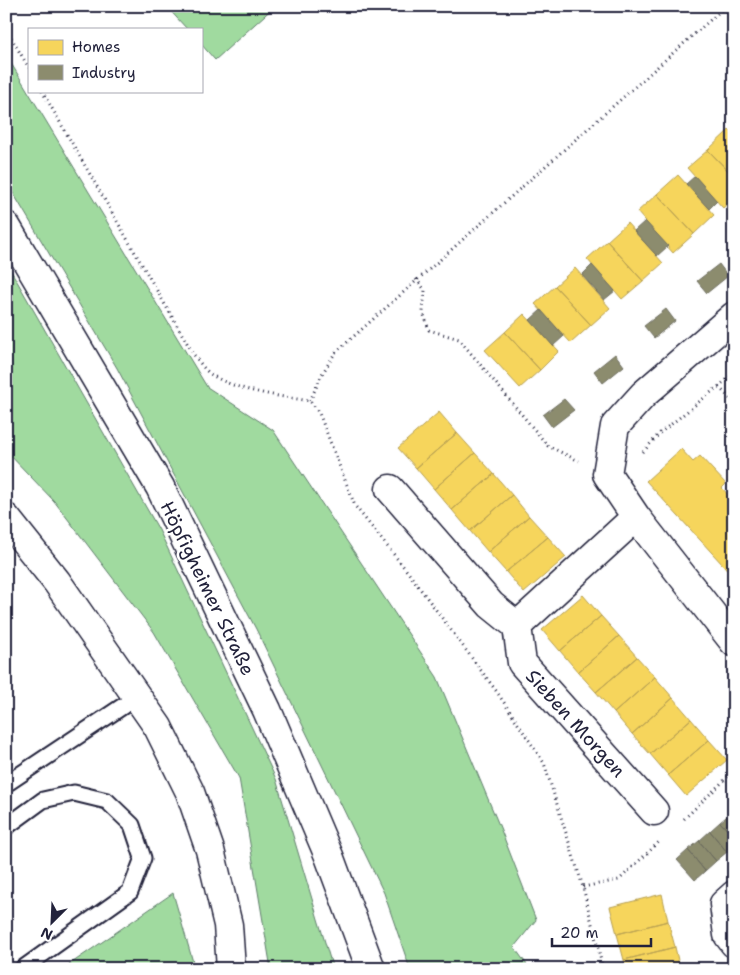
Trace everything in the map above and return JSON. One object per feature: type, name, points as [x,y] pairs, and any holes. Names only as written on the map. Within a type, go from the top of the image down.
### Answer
[{"type":"street","name":"Höpfigheimer Straße","points":[[6,226],[164,496],[267,710],[329,856],[370,969]]},
{"type":"street","points":[[734,316],[644,394],[614,426],[612,482],[636,517],[734,642]]},
{"type":"street","points":[[390,489],[492,605],[517,626],[636,517]]},
{"type":"street","points":[[8,523],[57,582],[158,727],[190,792],[210,850],[228,925],[231,969]]},
{"type":"street","name":"Sieben Morgen","points":[[517,626],[522,663],[654,811]]},
{"type":"street","points":[[734,896],[724,904],[728,935],[734,943]]},
{"type":"lane","points":[[6,784],[138,696]]},
{"type":"lane","points":[[6,827],[42,800],[74,793],[107,801],[132,825],[143,858],[130,892],[22,969]]},
{"type":"path","points":[[310,402],[322,374],[335,353],[416,279],[726,6]]},
{"type":"path","points":[[6,29],[28,66]]},
{"type":"path","points":[[43,92],[199,362],[211,374],[230,384],[270,395],[310,402],[319,413],[355,506],[497,692],[544,763],[583,887],[603,969]]},
{"type":"path","points":[[416,279],[425,290],[423,312],[429,330],[459,339],[548,446],[612,482],[632,464],[660,433],[734,374]]},
{"type":"path","points":[[720,387],[734,403]]},
{"type":"green space","points":[[166,6],[275,6],[215,60],[202,45],[202,28],[186,28]]},
{"type":"green space","points":[[6,55],[207,387],[273,430],[437,677],[501,830],[536,920],[514,947],[530,969],[410,969],[384,893],[256,629],[117,368],[6,181]]},
{"type":"green space","points":[[6,262],[159,530],[276,779],[333,969],[271,969],[239,778],[154,632],[54,501],[6,451]]},
{"type":"green space","points":[[173,893],[195,969],[63,969]]},
{"type":"building: Homes","points":[[729,130],[734,135],[734,177],[708,150]]},
{"type":"building: Homes","points":[[708,150],[734,177],[734,198],[723,208],[687,168]]},
{"type":"building: Homes","points":[[678,175],[714,215],[694,234],[657,194]]},
{"type":"building: Homes","points":[[657,194],[694,234],[673,253],[637,212]]},
{"type":"building: Homes","points":[[627,223],[663,263],[643,281],[607,241]]},
{"type":"building: Homes","points":[[607,241],[643,281],[622,299],[587,259]]},
{"type":"building: Homes","points":[[575,268],[610,308],[591,325],[555,286]]},
{"type":"building: Homes","points":[[555,286],[591,325],[571,343],[535,304]]},
{"type":"building: Homes","points":[[524,314],[559,351],[540,370],[505,332]]},
{"type":"building: Homes","points":[[505,332],[540,370],[520,388],[485,350]]},
{"type":"building: Homes","points":[[439,412],[457,433],[416,468],[398,448]]},
{"type":"building: Homes","points":[[457,433],[475,453],[434,489],[416,468]]},
{"type":"building: Homes","points":[[681,449],[693,462],[700,456],[726,484],[722,488],[734,501],[734,577],[646,481]]},
{"type":"building: Homes","points":[[475,453],[494,474],[452,510],[434,489]]},
{"type":"building: Homes","points":[[494,474],[512,495],[470,531],[452,510]]},
{"type":"building: Homes","points":[[512,495],[529,516],[488,552],[470,531]]},
{"type":"building: Homes","points":[[529,516],[548,537],[506,572],[488,552]]},
{"type":"building: Homes","points":[[548,537],[566,557],[524,593],[506,572]]},
{"type":"building: Homes","points":[[583,595],[601,616],[560,651],[542,630]]},
{"type":"building: Homes","points":[[601,616],[619,636],[578,672],[560,651]]},
{"type":"building: Homes","points":[[619,636],[637,657],[596,692],[578,672]]},
{"type":"building: Homes","points":[[637,657],[655,677],[614,713],[596,692]]},
{"type":"building: Homes","points":[[655,677],[673,698],[632,734],[614,713]]},
{"type":"building: Homes","points":[[673,698],[691,719],[650,754],[632,734]]},
{"type":"building: Homes","points":[[691,719],[709,740],[668,775],[650,754]]},
{"type":"building: Homes","points":[[709,740],[727,760],[686,796],[668,775]]},
{"type":"building: Homes","points":[[662,894],[668,921],[617,934],[610,907]]},
{"type":"building: Homes","points":[[668,921],[675,947],[624,960],[617,934]]},
{"type":"building: Homes","points":[[675,947],[680,969],[626,969],[624,960]]},
{"type":"building: Industry","points":[[695,176],[717,201],[709,209],[686,184]]},
{"type":"building: Industry","points":[[645,221],[668,246],[657,256],[634,231]]},
{"type":"building: Industry","points":[[719,264],[728,276],[707,293],[697,281]]},
{"type":"building: Industry","points":[[592,265],[615,291],[604,300],[582,275]]},
{"type":"building: Industry","points":[[666,309],[675,321],[654,338],[644,326]]},
{"type":"building: Industry","points":[[541,310],[564,336],[553,346],[530,320]]},
{"type":"building: Industry","points":[[615,354],[624,366],[603,383],[594,371]]},
{"type":"building: Industry","points":[[564,399],[574,410],[552,427],[543,415]]},
{"type":"building: Industry","points":[[731,813],[734,816],[734,837],[720,822]]},
{"type":"building: Industry","points":[[720,822],[734,837],[734,846],[727,852],[710,831]]},
{"type":"building: Industry","points":[[710,831],[727,852],[716,861],[699,841]]},
{"type":"building: Industry","points":[[699,841],[716,861],[705,871],[688,850]]},
{"type":"building: Industry","points":[[688,850],[705,871],[695,880],[677,860]]}]
